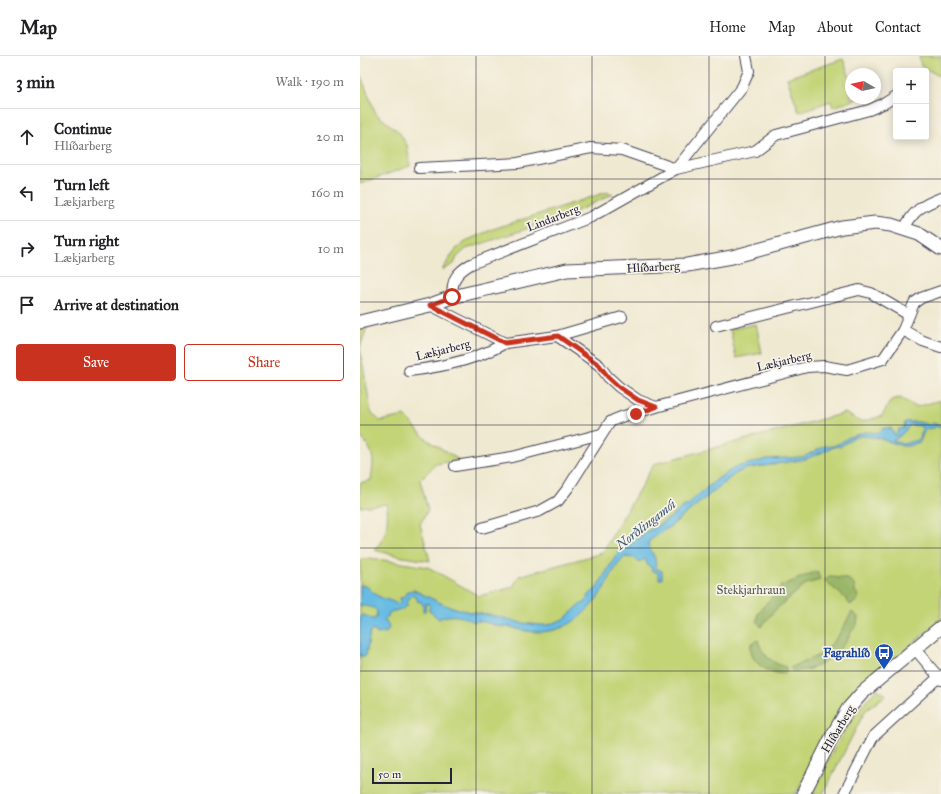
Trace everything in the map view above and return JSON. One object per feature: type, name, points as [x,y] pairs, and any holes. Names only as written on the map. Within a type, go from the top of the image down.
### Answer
[{"type":"street","name":"Lindarberg","points":[[676,169],[742,87],[749,71],[746,56]]},
{"type":"street","name":"Lindarberg","points":[[452,297],[452,284],[459,271],[471,264],[591,217],[676,169],[755,151],[776,135],[869,110],[893,98]]},
{"type":"street","points":[[419,168],[518,163],[596,148],[622,150],[676,169]]},
{"type":"street","points":[[904,229],[912,214],[926,204],[941,198]]},
{"type":"street","name":"Hlíðarberg","points":[[360,322],[430,305],[452,297],[567,270],[688,265],[793,242],[842,227],[875,223],[904,229],[919,234],[941,249]]},
{"type":"street","points":[[716,326],[860,290],[877,296],[909,315]]},
{"type":"street","name":"Lækjarberg","points":[[482,528],[540,511],[558,501],[568,488],[601,434],[610,422],[620,416],[636,414],[656,407],[807,367],[824,366],[846,370],[861,367],[883,359],[903,330],[914,304],[921,298],[941,291]]},
{"type":"street","name":"Lækjarberg","points":[[430,305],[505,343]]},
{"type":"street","name":"Lækjarberg","points":[[409,372],[437,367],[476,356],[505,343],[558,336],[622,317]]},
{"type":"street","points":[[903,330],[923,341],[941,347]]},
{"type":"street","points":[[558,336],[599,365],[608,377],[619,387],[638,400],[656,407]]},
{"type":"street","points":[[455,466],[512,457],[601,434]]},
{"type":"street","name":"Hlíðarberg","points":[[803,794],[848,708],[862,693],[941,627]]},
{"type":"street","points":[[844,794],[873,737],[940,678],[915,649]]},
{"type":"green space","points":[[919,56],[941,56],[941,77],[929,70],[929,68],[921,66]]},
{"type":"green space","points":[[843,59],[846,68],[845,68],[845,103],[833,107],[831,101],[799,112],[787,78]]},
{"type":"green space","points":[[360,74],[376,114],[399,132],[407,145],[410,166],[360,184]]},
{"type":"green space","points":[[607,192],[613,194],[571,214],[466,249],[457,257],[454,264],[442,270],[455,250],[468,240],[493,229]]},
{"type":"green space","points":[[756,324],[762,353],[736,358],[730,329]]},
{"type":"green space","points":[[367,327],[360,348],[360,329]]},
{"type":"green space","points":[[360,348],[371,412],[380,421],[405,416],[425,438],[459,460],[436,464],[420,480],[428,510],[420,524],[430,561],[403,557],[374,550],[379,545],[385,534],[387,504],[360,507],[360,483],[371,480],[373,461],[371,452],[360,436]]},
{"type":"green space","name":"Stekkjarhraun","points":[[900,398],[916,407],[941,400],[941,620],[853,694],[838,712],[796,794],[360,794],[360,560],[370,558],[428,567],[479,596],[513,587],[519,576],[602,553],[654,464],[845,413],[861,422],[882,416],[891,400]]},
{"type":"green space","points":[[817,571],[820,580],[806,584],[774,611],[761,627],[757,621],[758,613],[781,586]]},
{"type":"green space","points":[[829,576],[846,579],[852,582],[855,592],[859,595],[857,601],[850,605],[845,598],[825,580]]},
{"type":"green space","points":[[852,612],[858,617],[857,625],[836,653],[824,663],[809,669],[793,671],[790,668],[824,653],[838,636]]},
{"type":"green space","points":[[758,640],[762,650],[768,658],[781,666],[786,667],[786,672],[783,674],[770,671],[755,661],[752,656],[751,644]]},
{"type":"green space","points":[[877,689],[886,695],[865,711],[823,794],[810,794],[832,752],[848,726],[866,701]]},
{"type":"water","points":[[905,422],[919,422],[930,425],[933,423],[941,425],[941,428],[935,426],[934,428],[925,429],[920,442],[908,446],[902,446],[878,438],[863,436],[852,438],[840,447],[837,446],[806,459],[745,469],[735,474],[672,525],[649,541],[648,545],[655,558],[656,568],[662,571],[662,579],[659,579],[658,573],[651,570],[652,567],[648,566],[645,559],[639,562],[634,558],[625,557],[618,565],[592,605],[582,615],[561,628],[536,632],[477,621],[473,622],[456,616],[447,616],[439,619],[428,610],[430,608],[429,604],[426,603],[425,611],[423,611],[423,605],[420,601],[418,602],[416,597],[412,595],[406,603],[408,605],[403,609],[390,612],[388,617],[384,619],[389,627],[387,632],[377,634],[374,630],[370,632],[366,656],[360,656],[360,616],[364,615],[373,619],[376,618],[377,611],[374,608],[360,605],[360,585],[363,585],[379,597],[397,604],[400,603],[400,598],[404,597],[407,591],[414,590],[445,605],[470,612],[496,616],[522,623],[548,625],[564,619],[581,604],[585,603],[589,595],[597,588],[616,555],[646,532],[667,520],[683,507],[690,504],[692,500],[720,477],[736,467],[767,459],[803,457],[825,446],[833,446],[849,437],[865,432],[877,433],[884,428],[891,428],[893,433],[896,435],[899,429],[904,428]],"holes":[[[910,425],[922,426],[920,439],[903,444],[893,441]]]},
{"type":"place","name":"Fagrahlíð","points":[[884,670]]},
{"type":"route","points":[[452,297],[430,305],[505,343],[558,336],[584,356],[599,365],[608,377],[619,387],[638,400],[656,407],[636,414]]},
{"type":"water label","name":"Norðlingamói","points":[[646,525]]}]
